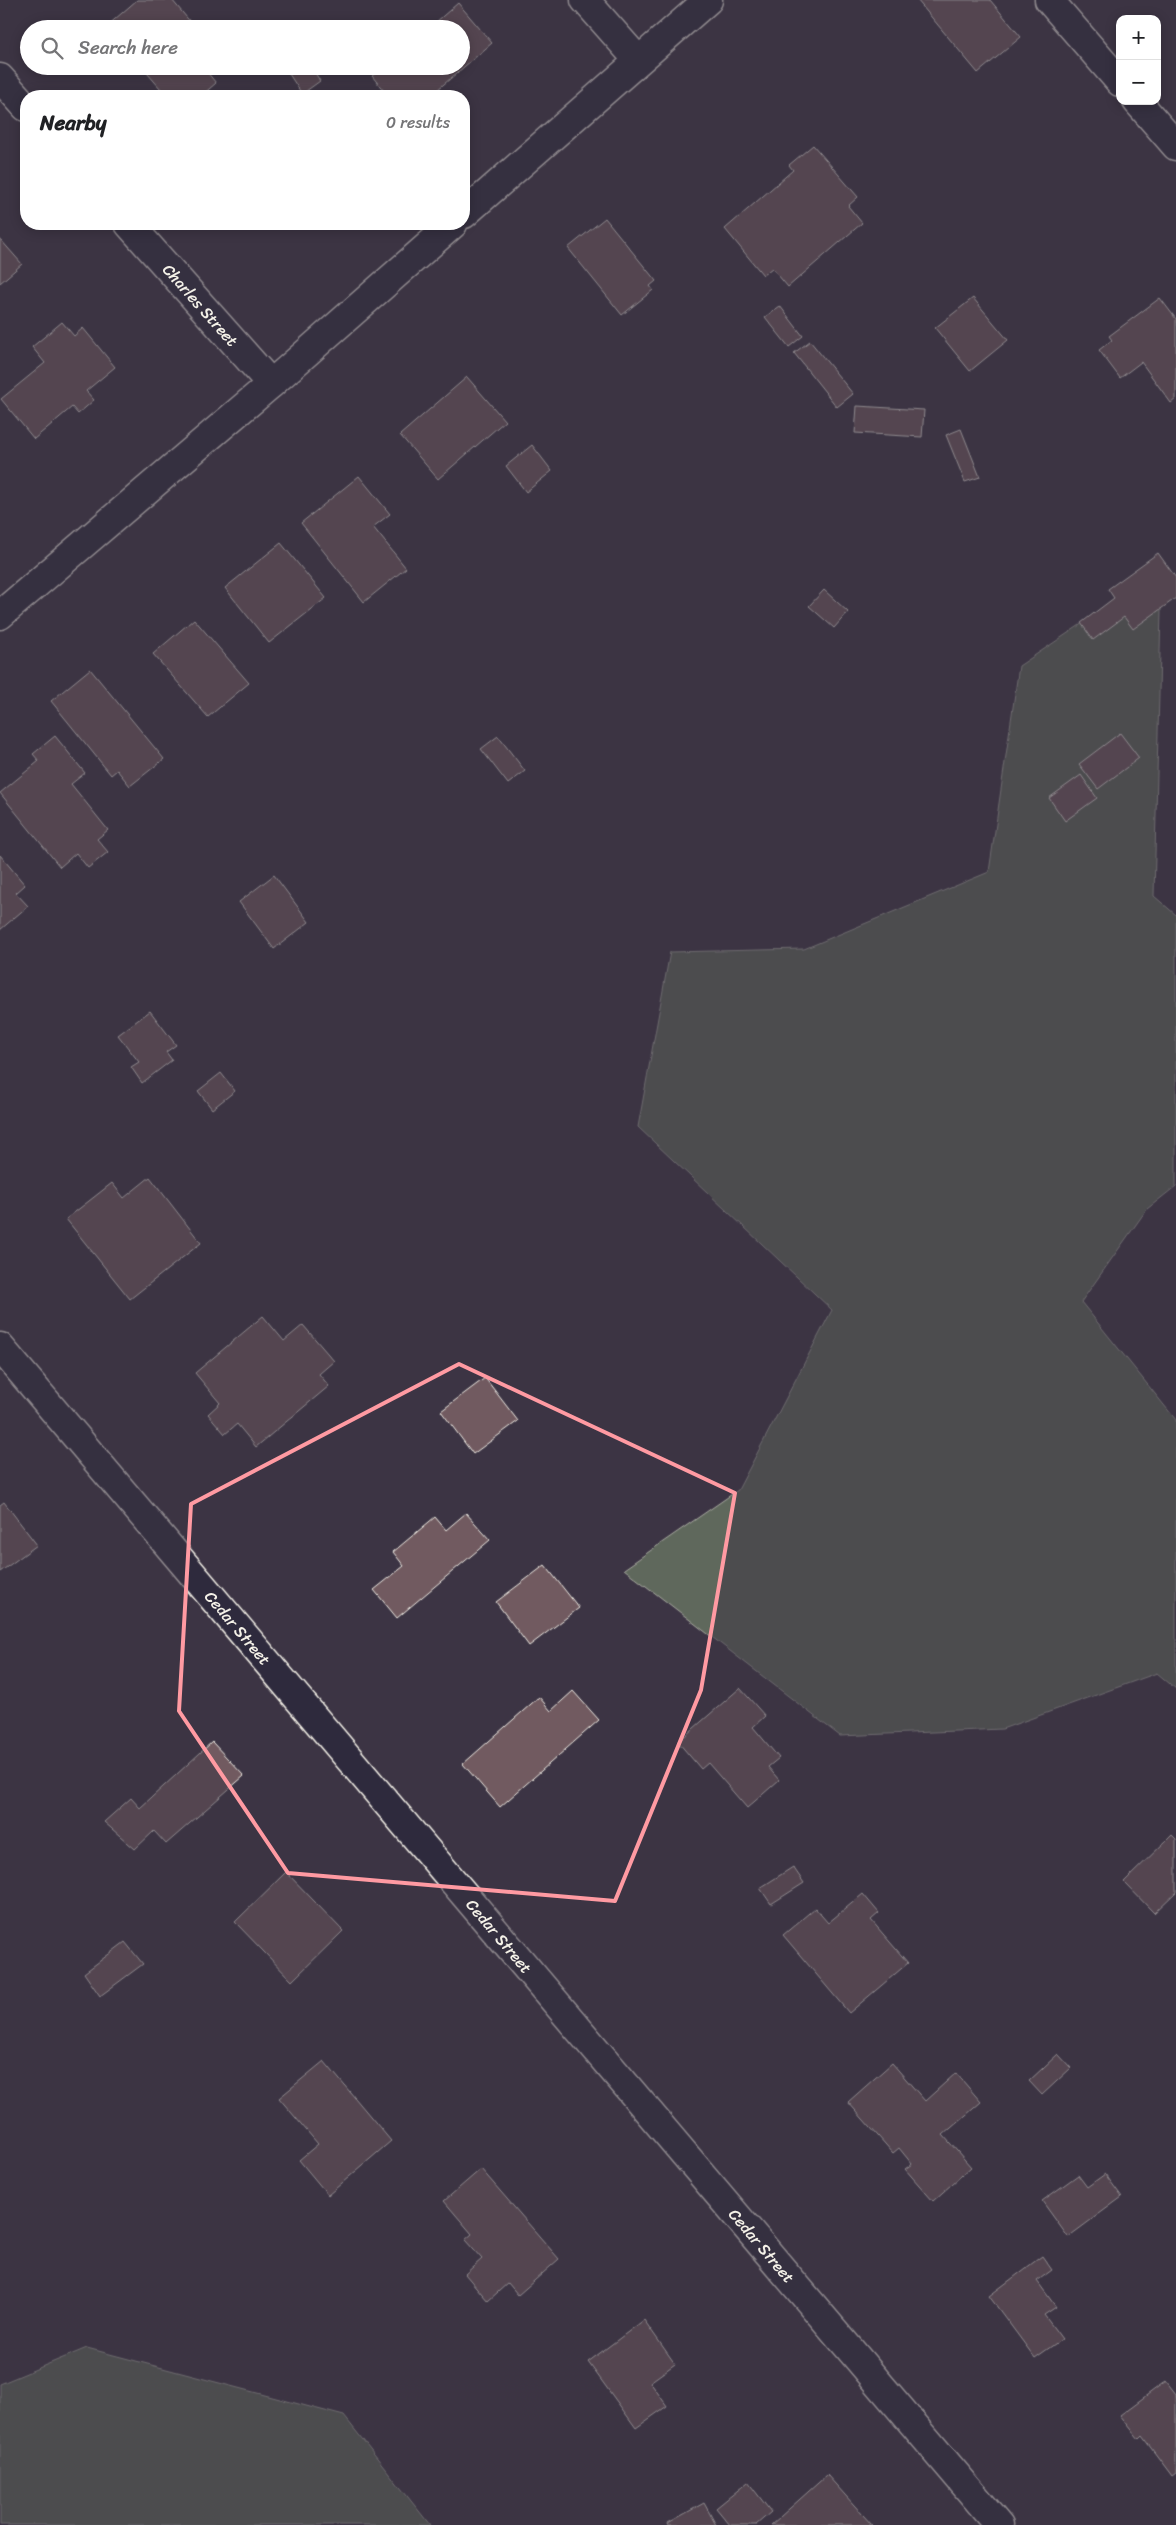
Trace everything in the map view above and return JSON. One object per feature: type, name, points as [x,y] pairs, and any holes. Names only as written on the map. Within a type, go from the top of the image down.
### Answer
[{"type":"street","points":[[585,0],[638,60]]},
{"type":"street","points":[[470,209],[708,0]]},
{"type":"street","points":[[1049,0],[1116,77]]},
{"type":"street","points":[[0,78],[20,100]]},
{"type":"street","points":[[1140,105],[1176,146]]},
{"type":"street","name":"Charles Street","points":[[134,230],[271,384]]},
{"type":"street","points":[[0,614],[271,384],[446,230]]},
{"type":"street","name":"Cedar Street","points":[[0,1347],[999,2525]]},
{"type":"highlighted area","points":[[459,1364],[735,1493],[701,1690],[615,1901],[288,1873],[179,1711],[191,1504]]},
{"type":"green space","points":[[1162,570],[1154,896],[1176,915],[1176,1186],[1147,1209],[1081,1302],[1176,1420],[1176,1689],[1157,1673],[1002,1729],[840,1736],[624,1569],[738,1490],[832,1310],[638,1127],[670,952],[804,949],[989,872],[1019,666]]},
{"type":"green space","points":[[87,2348],[344,2416],[430,2525],[0,2525],[0,2384]]},
{"type":"building","points":[[137,0],[172,0],[189,20],[114,20]]},
{"type":"building","points":[[917,0],[990,0],[1021,37],[978,73]]},
{"type":"building","points":[[458,3],[492,43],[470,62],[470,20],[438,20]]},
{"type":"building","points":[[149,75],[209,75],[216,83],[208,90],[162,90]]},
{"type":"building","points":[[290,75],[316,75],[320,81],[308,90],[299,90]]},
{"type":"building","points":[[455,75],[437,90],[383,90],[372,76]]},
{"type":"building","points":[[813,145],[858,197],[848,206],[862,223],[788,287],[772,268],[763,275],[725,229],[793,170],[789,165]]},
{"type":"building","points":[[605,218],[656,281],[650,286],[653,290],[622,315],[568,248]]},
{"type":"building","points":[[0,239],[22,264],[0,283]]},
{"type":"building","points":[[973,298],[1008,340],[970,371],[935,328]]},
{"type":"building","points":[[1160,298],[1176,319],[1176,399],[1171,403],[1141,362],[1120,378],[1099,350],[1112,340],[1109,336]]},
{"type":"building","points":[[780,306],[803,336],[789,347],[765,317]]},
{"type":"building","points":[[62,322],[74,336],[83,328],[115,367],[86,391],[94,400],[78,414],[72,407],[34,439],[1,399],[45,363],[32,347]]},
{"type":"building","points":[[810,341],[853,394],[837,407],[794,353]]},
{"type":"building","points":[[467,377],[505,421],[438,479],[400,435]]},
{"type":"building","points":[[857,406],[924,410],[922,437],[855,433]]},
{"type":"building","points":[[961,429],[980,477],[965,482],[946,435]]},
{"type":"building","points":[[532,445],[552,471],[526,492],[506,466]]},
{"type":"building","points":[[359,476],[390,514],[373,527],[406,568],[364,602],[301,523]]},
{"type":"building","points":[[281,543],[326,598],[269,643],[225,588]]},
{"type":"building","points":[[1158,553],[1176,578],[1176,598],[1133,629],[1124,617],[1093,640],[1081,623],[1114,598],[1108,589]]},
{"type":"building","points":[[824,590],[848,612],[834,628],[809,606]]},
{"type":"building","points":[[194,619],[249,683],[208,717],[153,654]]},
{"type":"building","points":[[90,669],[164,759],[130,786],[117,770],[111,775],[51,701]]},
{"type":"building","points":[[1120,733],[1139,758],[1098,789],[1079,764]]},
{"type":"building","points":[[55,736],[85,773],[71,784],[108,830],[97,839],[108,852],[88,868],[76,853],[60,867],[0,793],[39,761],[33,754]]},
{"type":"building","points":[[498,736],[525,771],[508,784],[481,749]]},
{"type":"building","points":[[1081,775],[1097,798],[1065,821],[1049,798]]},
{"type":"building","points":[[0,855],[25,885],[16,893],[28,906],[0,930]]},
{"type":"building","points":[[274,875],[309,922],[274,949],[239,902]]},
{"type":"building","points":[[150,1011],[176,1045],[166,1052],[172,1060],[142,1083],[131,1067],[139,1062],[118,1035]]},
{"type":"building","points":[[221,1073],[235,1091],[212,1109],[198,1091]]},
{"type":"building","points":[[150,1177],[201,1243],[130,1299],[66,1219],[112,1183],[124,1198]]},
{"type":"building","points":[[263,1316],[284,1341],[303,1325],[334,1361],[319,1374],[329,1386],[256,1447],[237,1424],[225,1434],[208,1414],[220,1403],[195,1373]]},
{"type":"building","points":[[485,1378],[518,1421],[473,1454],[441,1411]]},
{"type":"building","points":[[4,1502],[37,1545],[0,1572],[0,1505]]},
{"type":"building","points":[[466,1513],[490,1540],[397,1618],[374,1590],[404,1566],[393,1552],[435,1517],[446,1530]]},
{"type":"building","points":[[545,1565],[579,1608],[529,1646],[496,1602]]},
{"type":"building","points":[[740,1688],[765,1716],[753,1727],[779,1758],[768,1767],[779,1780],[747,1808],[708,1763],[701,1769],[678,1742]]},
{"type":"building","points":[[573,1691],[599,1720],[500,1807],[463,1764],[539,1697],[551,1711]]},
{"type":"building","points":[[212,1742],[244,1776],[166,1844],[154,1831],[135,1849],[104,1822],[131,1798],[140,1808]]},
{"type":"building","points":[[1172,1835],[1176,1839],[1176,1892],[1154,1913],[1124,1882]]},
{"type":"building","points":[[793,1867],[804,1883],[771,1904],[760,1888]]},
{"type":"building","points":[[286,1872],[343,1931],[292,1981],[235,1922]]},
{"type":"building","points":[[863,1894],[879,1913],[871,1920],[908,1963],[849,2013],[783,1935],[815,1908],[828,1923]]},
{"type":"building","points":[[125,1942],[143,1964],[100,1996],[84,1973]]},
{"type":"building","points":[[1058,2054],[1071,2068],[1042,2095],[1029,2081]]},
{"type":"building","points":[[324,2061],[391,2141],[328,2195],[299,2160],[318,2144],[279,2098]]},
{"type":"building","points":[[892,2063],[925,2101],[956,2073],[981,2102],[943,2135],[971,2167],[933,2201],[905,2169],[912,2164],[899,2148],[893,2153],[848,2102]]},
{"type":"building","points":[[481,2169],[559,2259],[518,2295],[508,2283],[488,2301],[465,2274],[482,2259],[465,2240],[472,2234],[444,2201]]},
{"type":"building","points":[[1105,2174],[1122,2197],[1068,2237],[1042,2201],[1078,2175],[1087,2187]]},
{"type":"building","points":[[1042,2256],[1052,2270],[1037,2281],[1056,2307],[1044,2315],[1062,2339],[1035,2358],[989,2296]]},
{"type":"building","points":[[644,2320],[675,2364],[650,2382],[667,2406],[636,2428],[588,2362]]},
{"type":"building","points":[[1166,2381],[1176,2394],[1176,2473],[1172,2476],[1142,2436],[1139,2439],[1120,2415]]},
{"type":"building","points":[[827,2475],[872,2525],[771,2525]]},
{"type":"building","points":[[748,2482],[771,2512],[756,2525],[730,2525],[716,2508]]},
{"type":"building","points":[[704,2503],[716,2525],[669,2525],[668,2523]]}]
